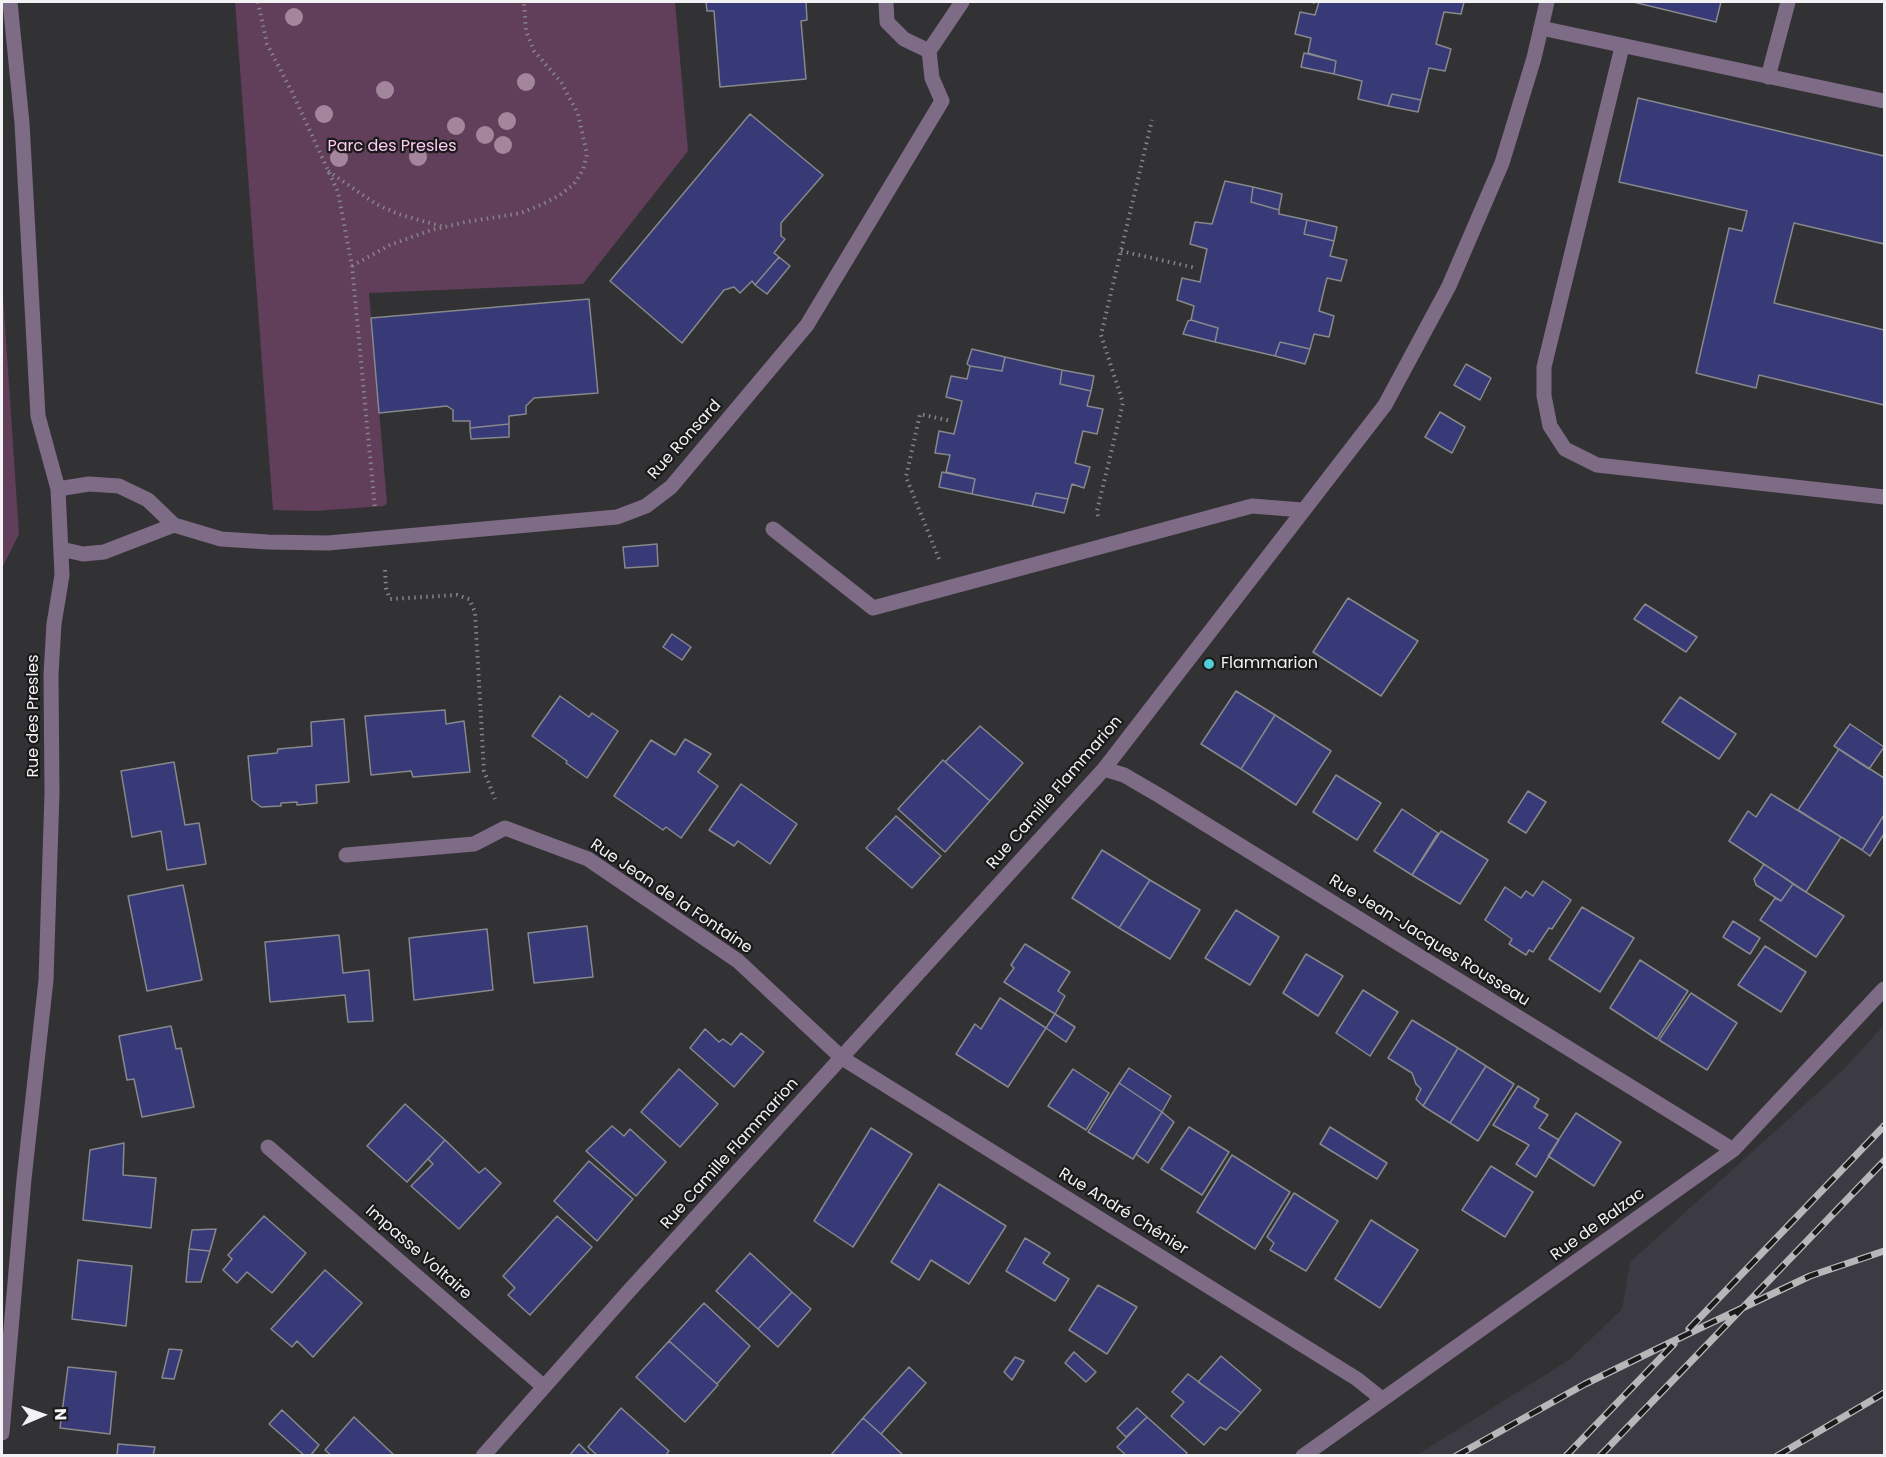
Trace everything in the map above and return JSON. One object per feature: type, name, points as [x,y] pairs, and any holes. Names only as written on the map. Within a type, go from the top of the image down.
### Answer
[{"type":"street","name":"Rue des Presles","points":[[2,1433],[24,1179],[46,980],[52,794],[51,675],[54,624],[62,575],[58,489],[38,416],[22,123],[10,2]]},
{"type":"street","points":[[886,2],[887,22],[904,39],[929,51],[962,2]]},
{"type":"street","name":"Rue Camille Flammarion","points":[[483,1455],[1104,769],[1385,405],[1449,286],[1502,164],[1547,2]]},
{"type":"street","points":[[1768,77],[1788,2]]},
{"type":"street","points":[[1541,28],[1884,101]]},
{"type":"street","points":[[1622,47],[1544,367],[1544,396],[1551,426],[1565,449],[1597,465],[1884,497]]},
{"type":"street","name":"Rue Ronsard","points":[[58,489],[89,484],[119,486],[148,500],[174,525],[221,539],[268,542],[327,543],[617,516],[646,506],[671,487],[807,325],[942,101],[932,78],[929,51]]},
{"type":"street","points":[[773,529],[873,608],[1252,506],[1302,510]]},
{"type":"street","points":[[61,549],[83,554],[104,552],[174,525]]},
{"type":"street","name":"Rue Jean-Jacques Rousseau","points":[[1104,769],[1124,775],[1160,796],[1733,1150]]},
{"type":"street","points":[[346,855],[474,844],[506,828]]},
{"type":"street","name":"Rue Jean de la Fontaine","points":[[506,828],[588,859],[738,961],[842,1058]]},
{"type":"street","name":"Rue de Balzac","points":[[1303,1455],[1733,1150],[1884,989]]},
{"type":"street","name":"Rue André Chénier","points":[[842,1058],[1357,1379],[1382,1399]]},
{"type":"street","name":"Impasse Voltaire","points":[[268,1147],[544,1387]]},
{"type":"path","points":[[258,2],[267,44],[338,192],[352,266],[375,508],[383,538],[386,588],[390,599],[457,595],[469,599],[475,612],[484,771],[506,828]]},
{"type":"path","points":[[352,266],[390,245],[445,227],[521,213],[560,195],[574,184],[583,170],[587,154],[578,114],[561,82],[534,51],[526,31],[524,2]]},
{"type":"path","points":[[1104,546],[1097,511],[1123,403],[1101,335],[1152,120]]},
{"type":"path","points":[[327,170],[376,204],[398,214],[445,227]]},
{"type":"path","points":[[1121,251],[1196,268]]},
{"type":"path","points":[[950,588],[906,477],[920,414],[951,421]]},
{"type":"shaded area","points":[[1884,1025],[1884,1455],[1417,1455],[1569,1360],[1622,1309],[1630,1262],[1843,1070]]},
{"type":"green space","name":"Parc des Presles","points":[[235,2],[675,2],[688,151],[583,284],[369,293],[387,503],[384,506],[314,511],[273,510]]},
{"type":"green space","points":[[2,281],[19,534],[3,566],[2,587]]},
{"type":"building","points":[[706,2],[806,2],[807,20],[801,21],[806,79],[720,87],[714,11],[707,11]]},
{"type":"building","points":[[1319,2],[1464,2],[1461,14],[1444,12],[1436,44],[1451,49],[1445,71],[1429,68],[1421,100],[1392,94],[1388,106],[1358,99],[1362,81],[1334,74],[1336,61],[1308,53],[1311,38],[1295,34],[1300,12],[1315,15]]},
{"type":"building","points":[[1633,2],[1721,2],[1716,22]]},
{"type":"building","points":[[1304,53],[1336,61],[1334,74],[1301,67]]},
{"type":"building","points":[[1392,94],[1421,100],[1418,112],[1388,106]]},
{"type":"building","points":[[1638,98],[1884,156],[1884,244],[1794,223],[1774,303],[1884,330],[1884,405],[1759,375],[1756,388],[1696,373],[1729,228],[1742,231],[1747,211],[1619,182]]},
{"type":"building","points":[[750,114],[823,175],[781,223],[781,236],[785,239],[774,253],[779,257],[755,285],[752,281],[740,293],[734,287],[724,290],[682,343],[610,281]]},
{"type":"building","points":[[1225,181],[1253,187],[1251,202],[1279,210],[1279,214],[1307,220],[1304,234],[1334,241],[1330,256],[1347,260],[1341,281],[1327,278],[1319,311],[1334,316],[1329,337],[1314,334],[1310,349],[1280,342],[1275,356],[1215,342],[1218,328],[1191,320],[1194,306],[1177,300],[1182,278],[1200,282],[1207,249],[1190,244],[1195,222],[1212,224]]},
{"type":"building","points":[[1253,187],[1282,194],[1279,210],[1251,202]]},
{"type":"building","points":[[1307,220],[1337,227],[1334,241],[1304,234]]},
{"type":"building","points":[[779,257],[790,266],[767,294],[755,285]]},
{"type":"building","points":[[589,299],[598,393],[534,398],[526,406],[526,414],[509,416],[509,424],[470,428],[470,421],[453,421],[453,410],[447,406],[379,413],[371,318]]},
{"type":"building","points":[[1188,321],[1218,328],[1215,342],[1183,334]]},
{"type":"building","points":[[1280,342],[1310,349],[1305,364],[1275,356]]},
{"type":"building","points":[[972,349],[1005,357],[1002,371],[967,364]]},
{"type":"building","points":[[1005,357],[1062,370],[1060,384],[1091,391],[1087,406],[1103,409],[1097,434],[1083,431],[1075,463],[1090,467],[1084,488],[1072,484],[1068,499],[1036,493],[1032,506],[972,494],[975,479],[946,472],[950,455],[935,453],[939,431],[954,434],[962,401],[946,397],[951,376],[967,379],[970,366],[1002,371]]},
{"type":"building","points":[[1466,364],[1491,378],[1480,400],[1454,385]]},
{"type":"building","points":[[1062,370],[1094,376],[1091,391],[1060,384]]},
{"type":"building","points":[[1440,412],[1465,427],[1452,453],[1425,437]]},
{"type":"building","points":[[509,424],[509,437],[471,439],[470,428]]},
{"type":"building","points":[[942,472],[975,479],[972,494],[939,487]]},
{"type":"building","points":[[1036,493],[1068,499],[1064,513],[1032,506]]},
{"type":"building","points":[[657,544],[658,566],[625,568],[623,547]]},
{"type":"building","points":[[1348,598],[1418,641],[1381,696],[1313,652]]},
{"type":"building","points":[[1645,604],[1697,637],[1686,652],[1634,619]]},
{"type":"building","points":[[672,634],[691,647],[682,660],[663,647]]},
{"type":"building","points":[[1236,691],[1275,715],[1241,769],[1201,744]]},
{"type":"building","points":[[560,696],[589,717],[592,713],[618,731],[587,778],[532,736]]},
{"type":"building","points":[[1680,697],[1736,734],[1719,759],[1662,722]]},
{"type":"building","points":[[445,710],[446,724],[464,721],[470,772],[413,777],[411,771],[371,775],[365,716]]},
{"type":"building","points":[[1275,715],[1331,751],[1296,805],[1241,769]]},
{"type":"building","points":[[344,719],[349,782],[316,785],[317,803],[297,805],[297,802],[281,803],[281,806],[261,807],[252,800],[248,756],[277,753],[278,749],[312,746],[311,722]]},
{"type":"building","points":[[1850,724],[1884,747],[1869,769],[1834,746]]},
{"type":"building","points":[[980,726],[1023,763],[990,801],[945,762]]},
{"type":"building","points":[[685,739],[711,754],[698,772],[718,786],[681,838],[666,827],[663,830],[614,796],[651,740],[675,755]]},
{"type":"building","points":[[1839,749],[1884,778],[1884,815],[1862,850],[1798,810]]},
{"type":"building","points":[[943,760],[990,801],[945,852],[898,809]]},
{"type":"building","points":[[174,762],[185,825],[199,823],[206,864],[167,870],[161,831],[132,837],[121,771]]},
{"type":"building","points":[[1336,775],[1381,803],[1357,840],[1313,812]]},
{"type":"building","points":[[741,784],[797,824],[770,864],[738,841],[734,846],[709,830]]},
{"type":"building","points":[[1528,791],[1546,802],[1526,833],[1508,822]]},
{"type":"building","points":[[1771,794],[1841,837],[1806,892],[1729,841],[1748,811],[1756,817]]},
{"type":"building","points":[[1402,809],[1438,833],[1412,875],[1374,851]]},
{"type":"building","points":[[1884,815],[1884,834],[1870,856],[1862,850]]},
{"type":"building","points":[[896,816],[941,856],[912,888],[866,848]]},
{"type":"building","points":[[1441,831],[1488,860],[1460,904],[1412,875]]},
{"type":"building","points":[[1102,850],[1150,880],[1119,928],[1072,898]]},
{"type":"building","points":[[1764,864],[1793,884],[1781,901],[1756,885],[1754,879]]},
{"type":"building","points":[[1150,880],[1200,910],[1170,959],[1119,928]]},
{"type":"building","points":[[1543,881],[1571,900],[1552,929],[1549,928],[1533,952],[1529,950],[1526,955],[1509,944],[1512,939],[1485,920],[1505,887],[1521,898],[1526,891],[1533,896]]},
{"type":"building","points":[[1793,884],[1844,916],[1816,957],[1760,920],[1775,898],[1781,901]]},
{"type":"building","points":[[183,885],[202,980],[147,991],[128,896]]},
{"type":"building","points":[[1582,907],[1634,938],[1600,992],[1549,959]]},
{"type":"building","points":[[1236,910],[1279,937],[1250,985],[1205,958]]},
{"type":"building","points":[[1733,921],[1760,938],[1750,954],[1723,937]]},
{"type":"building","points":[[587,926],[593,977],[534,983],[528,933]]},
{"type":"building","points":[[487,929],[493,990],[414,1000],[409,938]]},
{"type":"building","points":[[339,935],[343,973],[369,970],[373,1021],[348,1022],[345,995],[270,1002],[265,942]]},
{"type":"building","points":[[1025,944],[1070,972],[1058,991],[1065,996],[1055,1014],[1004,982],[1014,968],[1011,965]]},
{"type":"building","points":[[1765,946],[1806,972],[1781,1012],[1738,985]]},
{"type":"building","points":[[1306,954],[1343,976],[1318,1016],[1283,993]]},
{"type":"building","points":[[1640,960],[1688,991],[1657,1039],[1610,1008]]},
{"type":"building","points":[[1363,990],[1398,1012],[1370,1056],[1336,1033]]},
{"type":"building","points":[[1691,993],[1737,1023],[1707,1070],[1659,1040]]},
{"type":"building","points":[[1000,998],[1046,1028],[1008,1087],[956,1054],[975,1024],[981,1029]]},
{"type":"building","points":[[1055,1014],[1075,1027],[1066,1042],[1046,1028]]},
{"type":"building","points":[[1412,1020],[1458,1048],[1423,1106],[1416,1099],[1421,1089],[1416,1084],[1412,1073],[1388,1058]]},
{"type":"building","points":[[171,1026],[176,1049],[181,1048],[194,1107],[142,1117],[134,1079],[127,1080],[119,1036]]},
{"type":"building","points":[[705,1029],[719,1042],[723,1039],[731,1045],[741,1033],[764,1052],[734,1087],[690,1048]]},
{"type":"building","points":[[1458,1048],[1486,1066],[1450,1123],[1423,1106]]},
{"type":"building","points":[[1486,1066],[1514,1084],[1478,1141],[1450,1123]]},
{"type":"building","points":[[1129,1068],[1171,1096],[1162,1112],[1119,1083]]},
{"type":"building","points":[[679,1069],[718,1104],[680,1147],[641,1112]]},
{"type":"building","points":[[1073,1069],[1109,1093],[1086,1130],[1048,1106]]},
{"type":"building","points":[[1119,1083],[1162,1112],[1133,1159],[1088,1132]]},
{"type":"building","points":[[1518,1086],[1539,1099],[1534,1107],[1548,1115],[1539,1128],[1559,1140],[1536,1177],[1516,1164],[1529,1145],[1493,1125]]},
{"type":"building","points":[[405,1104],[445,1140],[407,1182],[367,1146]]},
{"type":"building","points":[[1162,1112],[1174,1122],[1148,1163],[1136,1154]]},
{"type":"building","points":[[1576,1113],[1621,1142],[1594,1186],[1548,1156]]},
{"type":"building","points":[[612,1126],[624,1136],[630,1129],[666,1162],[636,1196],[586,1151]]},
{"type":"building","points":[[1189,1127],[1229,1152],[1202,1195],[1161,1169]]},
{"type":"building","points":[[1330,1127],[1387,1163],[1377,1179],[1320,1144]]},
{"type":"building","points":[[871,1128],[912,1154],[853,1247],[814,1221]]},
{"type":"building","points":[[445,1140],[479,1173],[485,1168],[501,1183],[459,1229],[411,1186],[433,1164],[428,1159]]},
{"type":"building","points":[[124,1143],[123,1175],[156,1178],[151,1228],[83,1220],[90,1150]]},
{"type":"building","points":[[1232,1155],[1290,1192],[1255,1249],[1197,1212]]},
{"type":"building","points":[[589,1161],[633,1199],[597,1241],[554,1201]]},
{"type":"building","points":[[1491,1166],[1533,1192],[1505,1237],[1462,1210]]},
{"type":"building","points":[[939,1184],[1006,1226],[969,1284],[931,1260],[919,1280],[891,1262]]},
{"type":"building","points":[[1294,1193],[1338,1221],[1306,1271],[1270,1250],[1274,1243],[1267,1237]]},
{"type":"building","points":[[264,1216],[306,1253],[272,1293],[247,1272],[237,1283],[223,1270],[232,1259],[228,1255]]},
{"type":"building","points":[[557,1216],[592,1247],[530,1315],[508,1295],[515,1288],[503,1276]]},
{"type":"building","points":[[1371,1220],[1418,1250],[1380,1308],[1335,1279]]},
{"type":"building","points":[[216,1229],[210,1251],[189,1249],[192,1230]]},
{"type":"building","points":[[1025,1238],[1050,1253],[1043,1263],[1069,1279],[1055,1301],[1006,1271]]},
{"type":"building","points":[[189,1249],[210,1251],[201,1282],[186,1282]]},
{"type":"building","points":[[750,1253],[792,1292],[758,1329],[716,1291]]},
{"type":"building","points":[[78,1260],[132,1266],[126,1326],[72,1319]]},
{"type":"building","points":[[325,1270],[362,1303],[313,1357],[297,1341],[292,1347],[271,1329]]},
{"type":"building","points":[[1098,1285],[1137,1307],[1107,1354],[1069,1330]]},
{"type":"building","points":[[792,1292],[811,1309],[778,1347],[758,1329]]},
{"type":"building","points":[[704,1303],[750,1346],[717,1384],[669,1341]]},
{"type":"building","points":[[669,1341],[718,1385],[685,1422],[636,1377]]},
{"type":"building","points":[[169,1349],[182,1350],[174,1379],[162,1378]]},
{"type":"building","points":[[1074,1352],[1096,1372],[1086,1382],[1065,1363]]},
{"type":"building","points":[[1221,1356],[1261,1390],[1241,1413],[1198,1382]]},
{"type":"building","points":[[1015,1357],[1024,1361],[1012,1380],[1004,1372]]},
{"type":"building","points":[[68,1367],[116,1372],[110,1434],[60,1428]]},
{"type":"building","points":[[909,1367],[926,1383],[881,1434],[863,1418]]},
{"type":"building","points":[[1188,1374],[1241,1413],[1226,1430],[1220,1427],[1204,1445],[1171,1416],[1184,1402],[1172,1392]]},
{"type":"building","points":[[621,1408],[669,1451],[665,1456],[598,1456],[588,1447]]},
{"type":"building","points":[[1137,1408],[1147,1417],[1126,1437],[1117,1428]]},
{"type":"building","points":[[282,1410],[319,1445],[310,1456],[305,1456],[269,1424]]},
{"type":"building","points":[[354,1417],[395,1456],[332,1456],[325,1450]]},
{"type":"building","points":[[1147,1417],[1187,1453],[1184,1456],[1127,1456],[1117,1447]]},
{"type":"building","points":[[863,1418],[881,1434],[904,1456],[830,1456]]},
{"type":"building","points":[[118,1444],[155,1447],[153,1456],[117,1456]]},
{"type":"building","points":[[579,1444],[591,1456],[569,1456]]},
{"type":"railway","points":[[1689,1329],[1884,1126]]},
{"type":"railway","points":[[1600,1456],[1884,1161]]},
{"type":"railway","points":[[1456,1456],[1585,1384],[1696,1330],[1810,1276],[1884,1251]]},
{"type":"railway","points":[[1566,1456],[1674,1344]]},
{"type":"railway","points":[[1777,1456],[1884,1393]]},
{"type":"place","name":"Flammarion","points":[[1209,664]]}]
